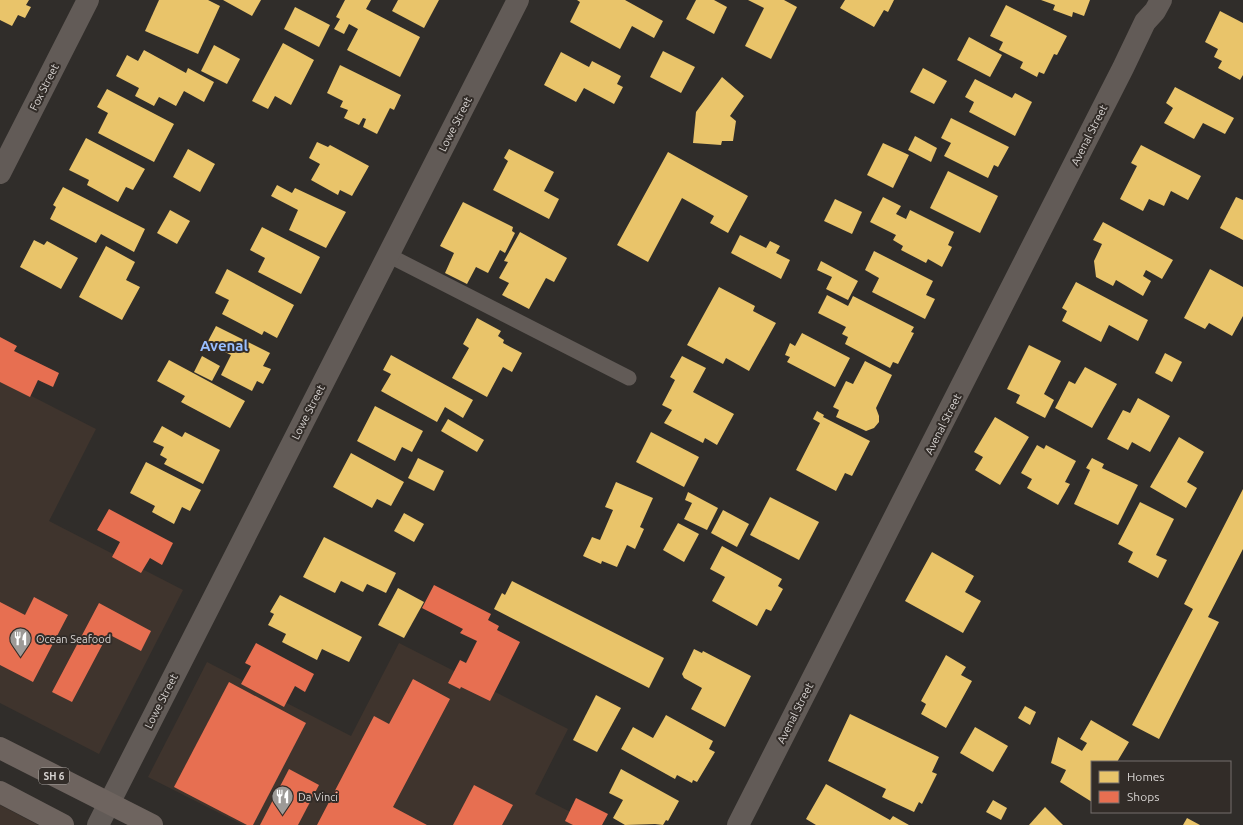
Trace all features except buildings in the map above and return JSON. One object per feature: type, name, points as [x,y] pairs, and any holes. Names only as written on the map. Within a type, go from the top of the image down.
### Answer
[{"type":"main road","name":"SH 6","points":[[0,748],[152,825]]},
{"type":"main road","points":[[0,792],[63,825]]},
{"type":"street","name":"Fox Street","points":[[0,173],[88,0]]},
{"type":"street","name":"Lowe Street","points":[[98,825],[518,0]]},
{"type":"street","name":"Avenal Street","points":[[1145,22],[1147,0]]},
{"type":"street","name":"Avenal Street","points":[[738,825],[1098,118],[1145,22],[1155,11],[1161,0]]},
{"type":"lane","points":[[388,255],[629,378]]},
{"type":"shaded area","points":[[0,380],[96,429],[49,521],[183,590],[99,754],[0,703]]},
{"type":"shaded area","points":[[399,643],[568,729],[535,794],[596,825],[243,825],[148,777],[207,662],[351,736]]},
{"type":"shaded area","points":[[0,805],[38,825],[0,825]]},
{"type":"place","name":"Ocean Seafood","points":[[20,658]]},
{"type":"place","name":"Da Vinci","points":[[283,816]]},
{"type":"district","name":"Avenal","points":[[224,346]]}]
